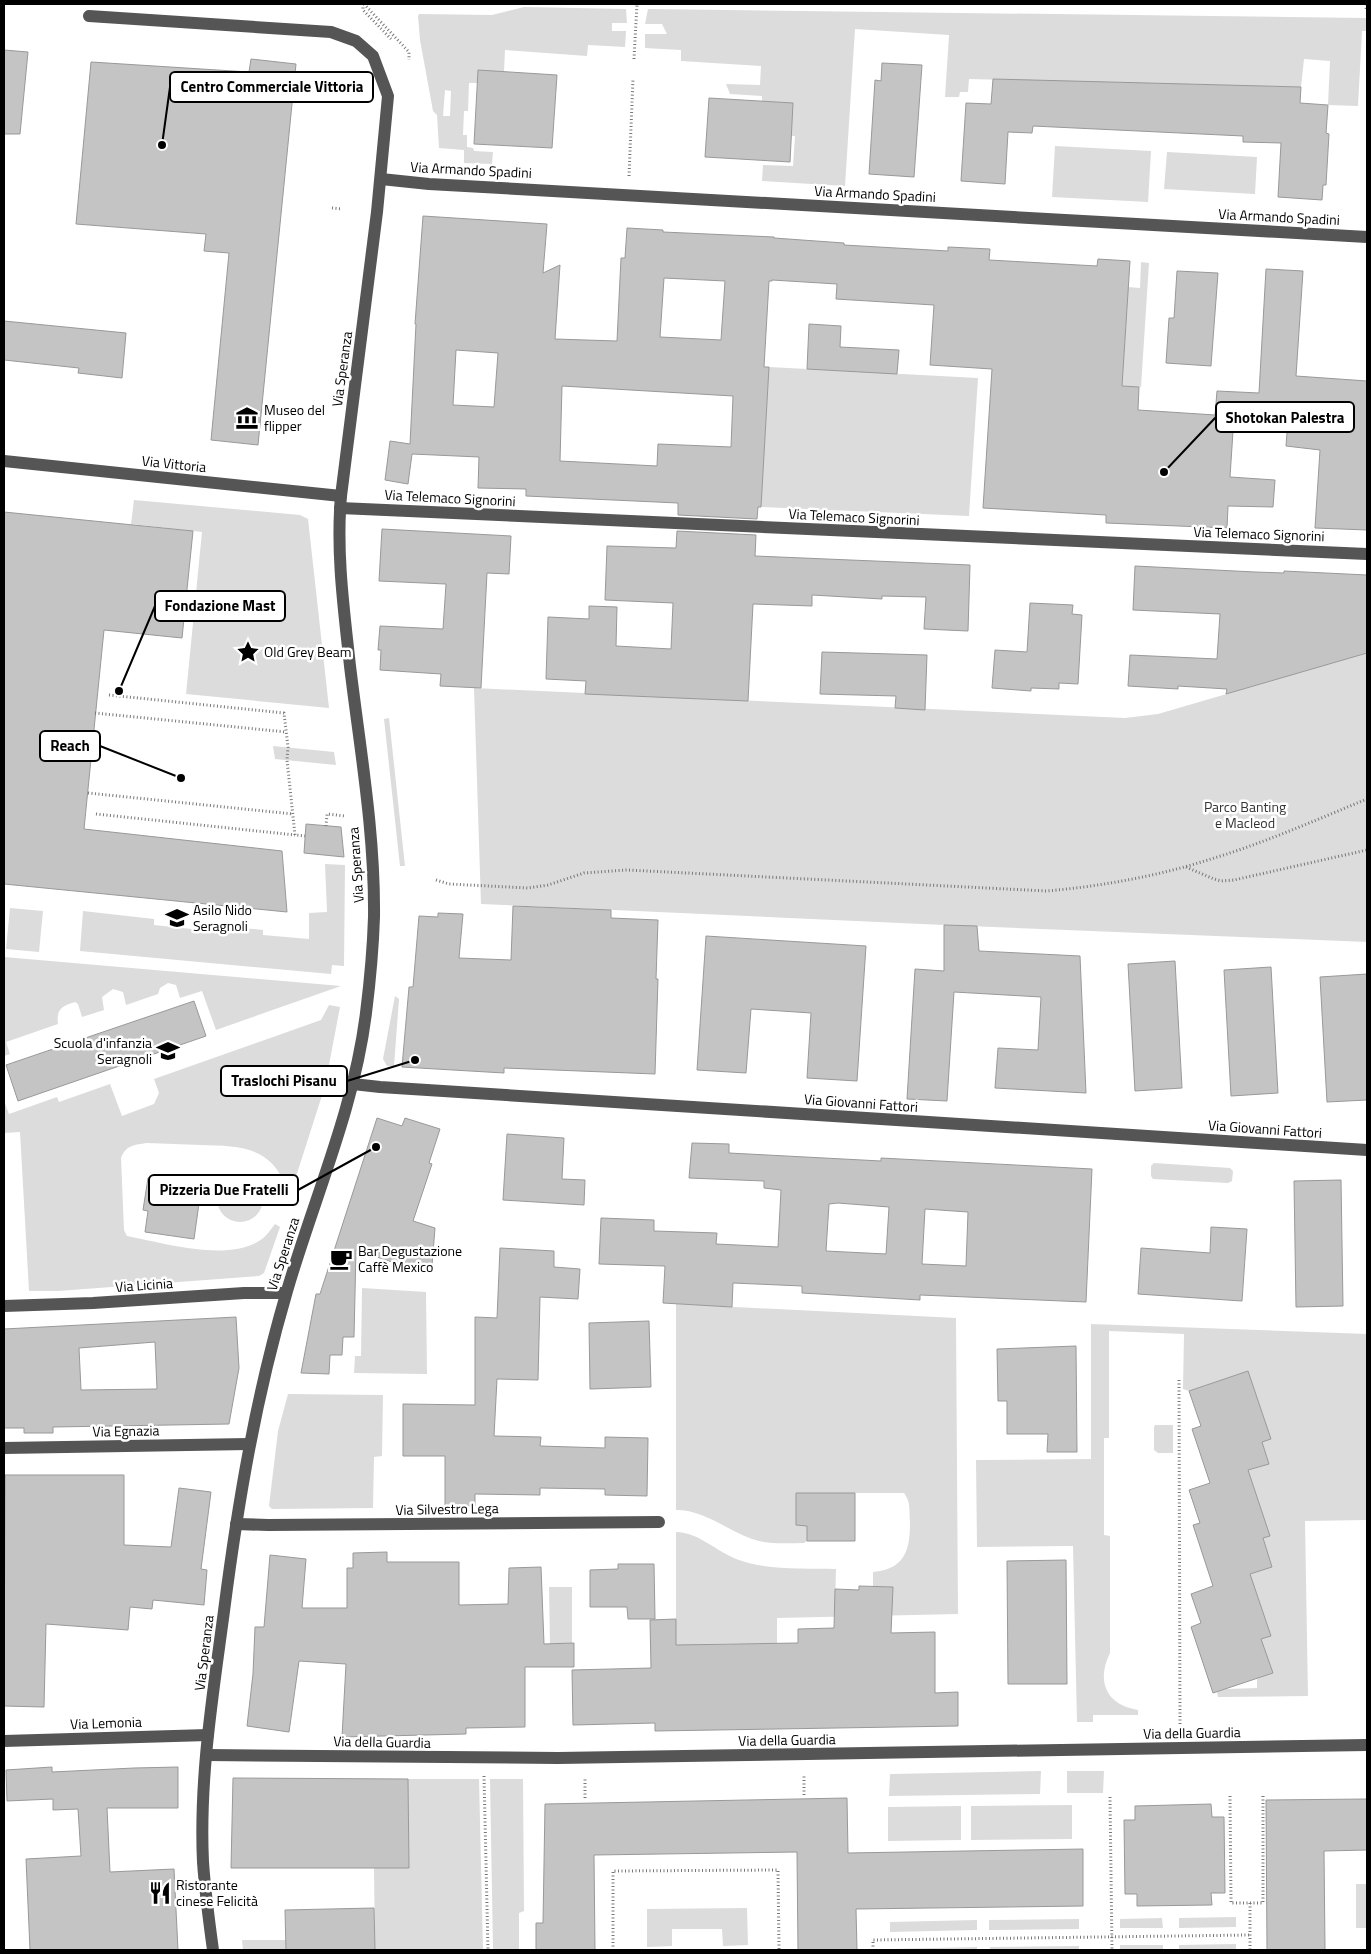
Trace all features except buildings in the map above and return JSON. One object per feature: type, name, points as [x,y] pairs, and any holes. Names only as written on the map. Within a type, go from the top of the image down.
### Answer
[{"type":"street","name":"Via Speranza","points":[[89,16],[331,32],[356,41],[373,56],[388,96],[381,179],[340,502],[342,587],[370,842],[374,915],[372,957],[367,1006],[353,1084],[344,1117],[286,1293],[249,1444],[236,1524],[208,1735],[203,1804],[203,1859],[213,1950]]},
{"type":"street","name":"Via Armando Spadini","points":[[381,179],[429,184],[1367,237]]},
{"type":"street","name":"Via Vittoria","points":[[4,461],[340,502]]},
{"type":"street","name":"Via Telemaco Signorini","points":[[340,502],[1367,554]]},
{"type":"street","name":"Via Giovanni Fattori","points":[[353,1084],[1367,1150]]},
{"type":"street","name":"Via Licinia","points":[[4,1306],[94,1303],[244,1292],[286,1293]]},
{"type":"street","name":"Via Egnazia","points":[[4,1448],[249,1444]]},
{"type":"street","name":"Via Silvestro Lega","points":[[236,1524],[659,1522]]},
{"type":"street","name":"Via Lemonia","points":[[4,1741],[208,1735]]},
{"type":"street","name":"Via della Guardia","points":[[207,1755],[558,1758],[1367,1745]]},
{"type":"path","points":[[363,4],[363,10],[391,39]]},
{"type":"path","points":[[363,4],[408,52],[409,60]]},
{"type":"path","points":[[634,59],[637,4]]},
{"type":"path","points":[[1366,4],[1366,9]]},
{"type":"path","points":[[629,176],[633,79]]},
{"type":"path","points":[[332,208],[342,209]]},
{"type":"path","points":[[109,695],[284,713],[295,835]]},
{"type":"path","points":[[96,713],[286,732]]},
{"type":"path","points":[[88,793],[292,814]]},
{"type":"path","points":[[436,880],[449,884],[528,888],[584,873],[627,870],[1047,891],[1117,882],[1186,866],[1235,851],[1367,799]]},
{"type":"path","points":[[96,814],[305,836]]},
{"type":"path","points":[[326,826],[327,814],[345,816]]},
{"type":"path","points":[[1186,866],[1214,879],[1227,880],[1367,850]]},
{"type":"path","points":[[1179,1380],[1180,1726]]},
{"type":"path","points":[[484,1774],[488,1950]]},
{"type":"path","points":[[804,1775],[804,1795]]},
{"type":"path","points":[[585,1779],[585,1798]]},
{"type":"path","points":[[1230,1796],[1231,1903],[1263,1903],[1263,1796]]},
{"type":"path","points":[[1110,1797],[1112,1950]]},
{"type":"path","points":[[613,1950],[613,1871],[778,1870],[779,1950]]},
{"type":"path","points":[[1250,1903],[1250,1950]]},
{"type":"path","points":[[873,1950],[872,1940],[1250,1935]]},
{"type":"green space","points":[[524,7],[626,9],[627,23],[612,23],[612,31],[626,31],[625,47],[588,45],[587,56],[505,50],[504,72],[477,83],[469,83],[468,111],[464,111],[463,135],[467,135],[467,147],[473,148],[474,151],[493,152],[492,164],[464,163],[464,150],[439,148],[437,115],[433,111],[420,40],[418,16],[419,14],[492,15]],"holes":[[[445,90],[451,91],[450,116],[443,116]]]},
{"type":"green space","points":[[648,9],[1367,18],[1367,31],[1362,31],[1358,106],[1328,105],[1330,61],[1304,59],[1301,87],[969,79],[968,92],[960,92],[959,97],[945,97],[949,35],[855,29],[845,186],[762,181],[763,165],[793,166],[795,136],[791,136],[762,101],[762,96],[730,94],[726,84],[760,85],[761,66],[681,61],[681,50],[645,48],[645,34],[667,34],[662,24],[645,24]]},
{"type":"green space","points":[[1055,146],[1151,151],[1148,202],[1052,197]]},
{"type":"green space","points":[[1167,152],[1257,157],[1255,194],[1164,189]]},
{"type":"green space","points":[[1141,262],[1149,263],[1141,387],[1121,386],[1128,287],[1140,288]]},
{"type":"green space","points":[[769,367],[978,378],[969,516],[761,507]]},
{"type":"green space","points":[[134,500],[300,515],[308,519],[329,708],[186,694],[202,532],[131,524]]},
{"type":"green space","name":"Parco Banting e Macleod","points":[[1367,653],[1367,942],[481,904],[474,688],[1125,718],[1158,714]]},
{"type":"green space","points":[[389,718],[405,866],[400,866],[384,719]]},
{"type":"green space","points":[[273,746],[334,752],[336,765],[275,759]]},
{"type":"green space","points":[[325,864],[345,865],[344,966],[332,965],[331,974],[80,951],[83,911],[154,919],[154,925],[202,930],[203,924],[263,930],[263,935],[309,939],[309,913],[327,912]]},
{"type":"green space","points":[[10,908],[43,911],[39,952],[6,949]]},
{"type":"green space","points":[[4,957],[341,986],[216,1030],[202,991],[180,998],[176,985],[168,983],[160,988],[158,994],[126,1005],[123,992],[113,989],[102,997],[104,1010],[82,1017],[78,1004],[75,1002],[67,1005],[59,1012],[58,1024],[6,1042],[10,1054],[4,1056]]},
{"type":"green space","points":[[395,996],[399,999],[394,1066],[387,1066],[383,1059]]},
{"type":"green space","points":[[329,1005],[340,1007],[325,1086],[293,1186],[286,1187],[280,1173],[263,1156],[241,1148],[215,1145],[147,1143],[128,1148],[121,1158],[124,1230],[127,1236],[196,1249],[232,1250],[248,1246],[262,1239],[275,1224],[280,1227],[264,1273],[259,1276],[58,1291],[29,1291],[20,1132],[4,1133],[4,1101],[9,1114],[57,1097],[59,1102],[110,1084],[122,1116],[154,1104],[159,1093],[154,1079],[321,1020]]},
{"type":"green space","points":[[1154,1163],[1230,1168],[1233,1171],[1232,1181],[1228,1183],[1153,1179],[1151,1176],[1151,1166]]},
{"type":"green space","points":[[245,1176],[257,1182],[262,1190],[262,1208],[257,1216],[249,1221],[235,1222],[223,1216],[218,1208],[217,1194],[223,1182],[231,1177]]},
{"type":"green space","points":[[362,1288],[426,1292],[427,1374],[354,1373],[355,1356],[361,1356]]},
{"type":"green space","points":[[676,1304],[956,1318],[958,1614],[777,1618],[777,1643],[700,1644],[676,1651],[676,1532],[693,1535],[731,1557],[751,1564],[788,1568],[836,1569],[835,1606],[892,1608],[892,1587],[873,1586],[873,1572],[892,1567],[904,1556],[909,1542],[910,1523],[909,1503],[904,1493],[796,1493],[796,1525],[807,1526],[807,1541],[804,1543],[758,1541],[696,1513],[676,1510]]},
{"type":"green space","points":[[1091,1324],[1367,1334],[1367,1520],[1305,1521],[1308,1696],[1218,1697],[1217,1692],[1226,1689],[1257,1688],[1257,1679],[1272,1673],[1261,1639],[1271,1636],[1250,1574],[1272,1567],[1263,1538],[1270,1536],[1248,1470],[1269,1464],[1262,1442],[1271,1439],[1248,1371],[1189,1391],[1183,1389],[1184,1334],[1109,1331],[1109,1438],[1104,1438],[1104,1535],[1110,1536],[1110,1653],[1106,1663],[1104,1682],[1111,1697],[1118,1703],[1138,1710],[1138,1715],[1093,1715],[1093,1722],[1077,1722],[1073,1546],[977,1547],[976,1460],[1091,1459]]},
{"type":"green space","points":[[288,1394],[383,1395],[382,1456],[374,1457],[373,1508],[272,1509],[269,1506],[278,1431]]},
{"type":"green space","points":[[1155,1425],[1173,1425],[1173,1453],[1158,1453],[1154,1450]]},
{"type":"green space","points":[[549,1587],[572,1587],[572,1643],[550,1644]]},
{"type":"green space","points":[[1041,1771],[1040,1794],[889,1796],[890,1774]]},
{"type":"green space","points":[[1067,1771],[1104,1771],[1103,1793],[1067,1793]]},
{"type":"green space","points":[[408,1779],[479,1779],[483,1950],[375,1950],[374,1868],[409,1868]]},
{"type":"green space","points":[[490,1779],[523,1779],[524,1911],[519,1913],[519,1950],[493,1950]]},
{"type":"green space","points":[[1072,1805],[1072,1839],[971,1840],[971,1806]]},
{"type":"green space","points":[[961,1806],[961,1840],[888,1841],[888,1807]]},
{"type":"green space","points":[[1356,1884],[1367,1884],[1367,1928],[1356,1928]]},
{"type":"green space","points":[[747,1908],[748,1945],[723,1946],[722,1929],[672,1929],[672,1946],[647,1947],[647,1909]]},
{"type":"green space","points":[[1236,1917],[1236,1927],[1179,1928],[1179,1918]]},
{"type":"green space","points":[[1162,1918],[1163,1928],[1120,1928],[1120,1919]]},
{"type":"green space","points":[[1079,1919],[1079,1929],[989,1930],[989,1920]]},
{"type":"green space","points":[[977,1920],[977,1930],[890,1932],[890,1922]]},
{"type":"green space","points":[[242,1940],[286,1940],[286,1950],[243,1950]]},
{"type":"green space","points":[[1236,1944],[1236,1950],[1179,1950],[1179,1945]]},
{"type":"green space","points":[[1120,1945],[1163,1945],[1163,1950],[1120,1950]]},
{"type":"green space","points":[[1079,1946],[1079,1950],[990,1950],[990,1947]]},
{"type":"green space","points":[[977,1947],[977,1950],[890,1950],[890,1949]]},
{"type":"place","name":"Centro Commerciale Vittoria","points":[[162,145]]},
{"type":"place","name":"Museo del flipper","points":[[247,418]]},
{"type":"place","name":"Shotokan Palestra","points":[[1164,472]]},
{"type":"place","name":"Old Grey Beam","points":[[248,652]]},
{"type":"place","name":"Fondazione Mast","points":[[119,691]]},
{"type":"place","name":"Reach","points":[[181,778]]},
{"type":"place","name":"Asilo Nido Seragnoli","points":[[177,918]]},
{"type":"place","name":"Scuola d'infanzia Seragnoli","points":[[168,1051]]},
{"type":"place","name":"Traslochi Pisanu","points":[[415,1060]]},
{"type":"place","name":"Pizzeria Due Fratelli","points":[[376,1147]]},
{"type":"place","name":"Bar Degustazione Caffè Mexico","points":[[341,1259]]},
{"type":"place","name":"Ristorante cinese Felicità","points":[[160,1893]]}]
